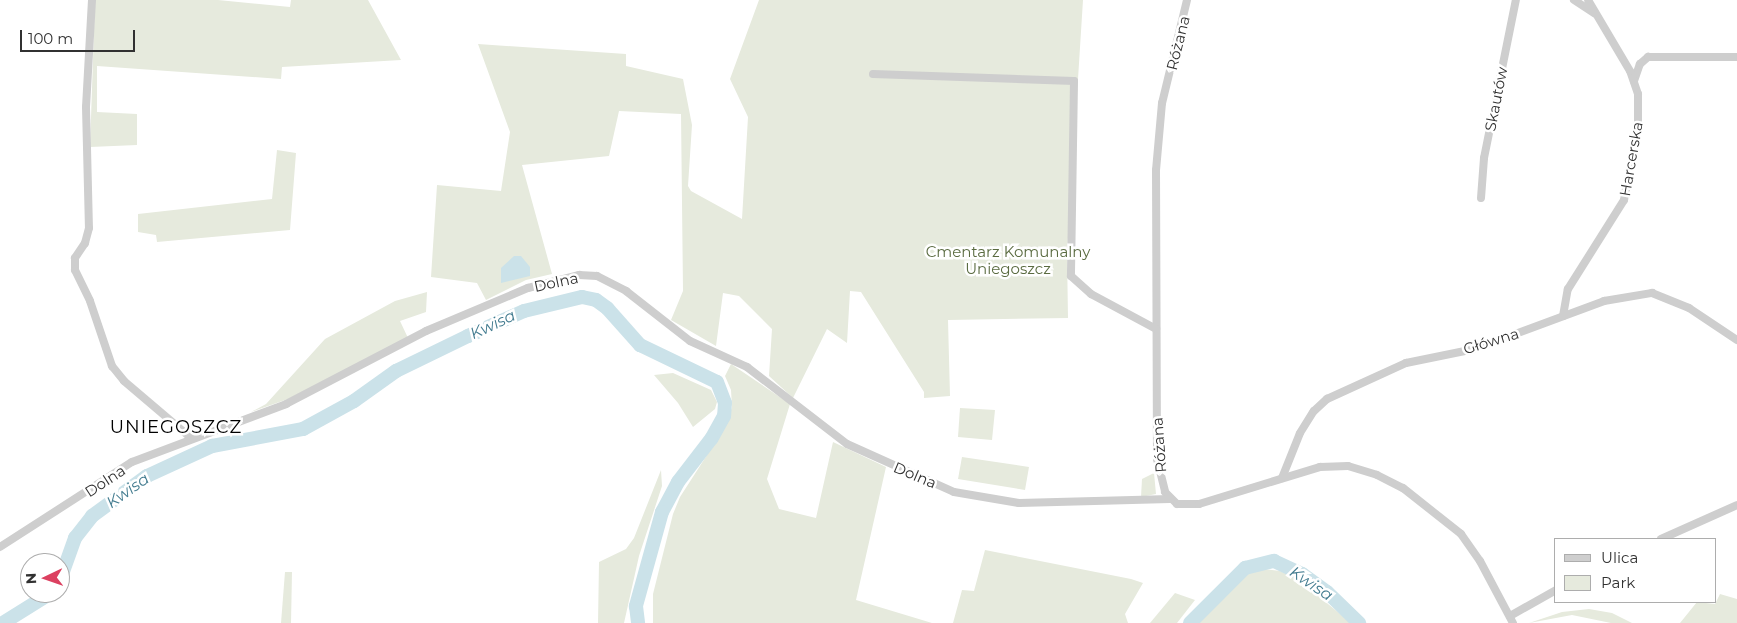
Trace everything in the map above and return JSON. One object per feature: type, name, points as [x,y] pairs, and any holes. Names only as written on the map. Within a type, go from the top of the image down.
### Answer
[{"type":"street","points":[[92,0],[86,106],[89,228],[88,237],[74,261],[74,270],[90,301],[112,366],[128,385],[191,438]]},
{"type":"street","name":"Różana","points":[[1170,499],[1163,486],[1158,458],[1156,329],[1158,134],[1187,0]]},
{"type":"street","name":"Skautów","points":[[1481,198],[1484,158],[1516,0]]},
{"type":"street","points":[[1574,0],[1599,17]]},
{"type":"street","name":"Harcerska","points":[[1563,316],[1568,290],[1624,200],[1638,122],[1634,81],[1588,0]]},
{"type":"street","points":[[1634,81],[1640,64],[1648,56],[1737,57]]},
{"type":"street","points":[[873,74],[1074,81],[1071,276],[1091,294],[1156,329]]},
{"type":"street","name":"Dolna","points":[[0,547],[132,462],[191,438],[286,404],[426,331],[528,288],[579,275],[597,276],[626,291],[690,341],[747,367],[847,444],[954,492],[1019,503],[1170,499]]},
{"type":"street","name":"Główna","points":[[1282,478],[1300,433],[1314,411],[1327,399],[1406,363],[1475,349],[1626,295],[1652,293],[1689,308],[1737,339]]},
{"type":"street","points":[[1170,499],[1177,504],[1198,504],[1320,467],[1348,466],[1377,475],[1403,488],[1461,534],[1480,561],[1511,620],[1554,591]]},
{"type":"street","points":[[1663,538],[1737,505]]},
{"type":"green space","points":[[95,0],[218,0],[290,7],[291,0],[368,0],[401,60],[282,67],[281,79],[97,66],[97,112],[137,114],[137,145],[90,147]]},
{"type":"green space","name":"Cmentarz Komunalny Uniegoszcz","points":[[759,0],[1083,0],[1067,253],[1068,318],[948,320],[950,396],[924,398],[924,392],[861,292],[850,291],[847,343],[827,329],[793,398],[769,376],[772,329],[739,296],[723,293],[716,346],[671,320],[683,291],[681,114],[619,111],[609,156],[522,165],[552,274],[526,280],[486,300],[477,283],[431,277],[437,185],[501,191],[510,132],[478,44],[626,54],[626,66],[683,79],[692,125],[688,186],[691,191],[742,219],[748,117],[730,79]]},
{"type":"green space","points":[[277,150],[296,153],[290,230],[157,242],[156,235],[138,232],[138,214],[272,199]]},
{"type":"green space","points":[[427,292],[426,312],[400,321],[408,338],[288,399],[251,412],[266,404],[325,339],[395,301]]},
{"type":"green space","points":[[731,364],[790,404],[767,479],[779,509],[816,518],[833,442],[886,467],[856,600],[932,623],[653,623],[653,594],[673,514],[680,497],[725,427],[732,407],[731,390],[725,376]]},
{"type":"green space","points":[[673,373],[711,390],[717,402],[715,409],[693,427],[678,403],[654,375]]},
{"type":"green space","points":[[960,408],[995,410],[992,440],[958,437]]},
{"type":"green space","points":[[962,457],[1029,467],[1025,490],[958,479]]},
{"type":"green space","points":[[661,470],[662,486],[639,556],[624,623],[598,623],[599,562],[626,549],[634,538]]},
{"type":"green space","points":[[1154,473],[1156,494],[1141,497],[1142,479]]},
{"type":"green space","points":[[985,550],[1143,583],[1125,614],[1128,623],[953,623],[962,590],[974,591]]},
{"type":"green space","points":[[1263,569],[1280,571],[1299,580],[1351,623],[1199,623],[1249,572]]},
{"type":"green space","points":[[285,572],[292,572],[291,623],[281,623]]},
{"type":"green space","points":[[1175,593],[1195,600],[1177,623],[1150,623]]},
{"type":"green space","points":[[1720,594],[1737,599],[1737,623],[1680,623],[1696,603],[1715,604]]},
{"type":"green space","points":[[1589,609],[1612,613],[1632,623],[1611,623],[1572,615],[1529,623],[1562,612]]},
{"type":"water","points":[[514,256],[521,256],[530,267],[530,276],[501,283],[501,268]]},
{"type":"waterway","name":"Kwisa","points":[[70,553],[75,538],[92,516],[147,476],[212,446],[303,429],[354,401],[396,371],[468,336],[524,311],[582,297],[596,300],[607,308],[640,345],[717,382],[725,403],[724,416],[711,439],[678,482],[662,512],[636,606],[638,623]]},
{"type":"waterway","name":"Kwisa","points":[[1190,623],[1245,568],[1274,561],[1302,574],[1327,592],[1359,623]]},
{"type":"waterway","name":"Kwisa","points":[[3,623],[35,603]]},
{"type":"district","name":"UNIEGOSZCZ","points":[[176,427]]}]
